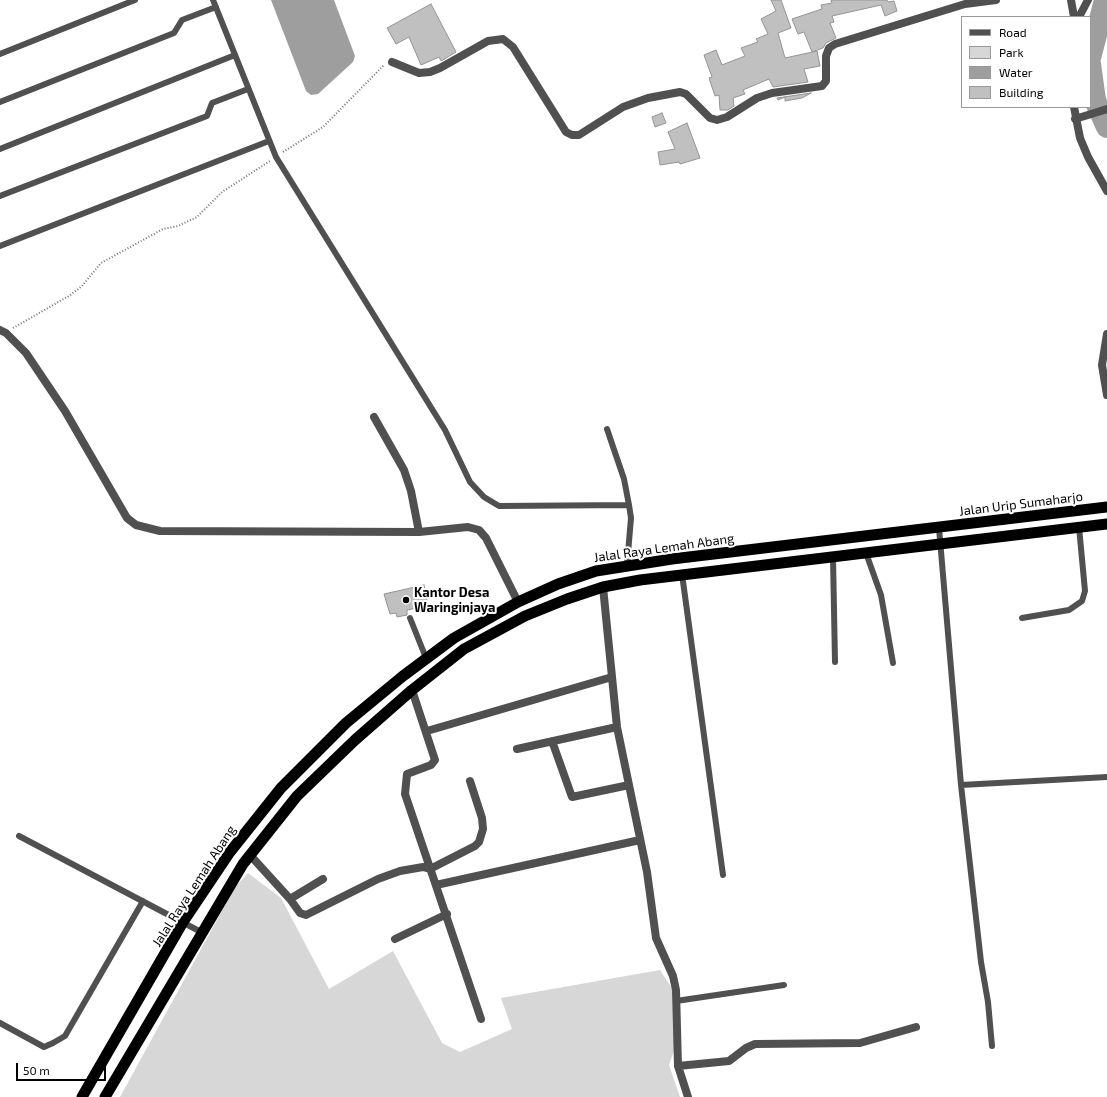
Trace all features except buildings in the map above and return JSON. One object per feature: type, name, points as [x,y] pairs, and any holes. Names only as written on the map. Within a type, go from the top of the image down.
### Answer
[{"type":"highway","name":"Jalan Urip Sumaharjo","points":[[939,528],[1107,507]]},
{"type":"highway","points":[[105,1097],[201,932],[250,855],[297,796],[355,740],[412,690],[464,650],[525,616],[603,587],[682,574],[1107,524]]},
{"type":"highway","name":"Jalal Raya Lemah Abang","points":[[82,1097],[183,922],[230,852],[281,788],[346,723],[402,676],[454,638],[518,602],[558,584],[596,571],[627,565],[939,528]]},
{"type":"street","points":[[392,62],[419,73],[430,72],[488,42],[503,39],[513,47],[566,132],[572,135],[579,135],[623,107],[648,98],[680,92],[686,94],[710,118],[717,120],[727,116],[758,98],[772,94],[822,86],[826,81],[826,56],[829,48],[835,44],[965,4],[996,0]]},
{"type":"street","points":[[1071,0],[1074,16]]},
{"type":"street","points":[[1080,16],[1088,0]]},
{"type":"street","points":[[1074,108],[1075,118],[1088,157],[1107,191]]},
{"type":"street","points":[[1075,118],[1105,110]]},
{"type":"street","points":[[3,332],[26,353],[65,411],[127,518],[136,525],[160,531],[419,532],[468,527],[479,530],[486,538],[518,602]]},
{"type":"street","points":[[1107,334],[1102,365],[1107,395]]},
{"type":"street","points":[[374,417],[404,470],[411,491],[419,532]]},
{"type":"street","points":[[603,587],[617,727],[647,872],[656,938],[673,976],[676,1001],[678,1066],[688,1097]]},
{"type":"street","points":[[427,731],[612,677]]},
{"type":"street","points":[[412,690],[436,760],[431,765],[407,774],[405,794],[481,1019]]},
{"type":"street","points":[[517,749],[617,727]]},
{"type":"street","points":[[552,741],[572,797],[629,785]]},
{"type":"street","points":[[250,855],[290,899],[300,913],[306,915],[400,871],[423,867],[430,869],[475,846],[479,842],[483,829],[482,818],[470,781]]},
{"type":"street","points":[[436,884],[640,840]]},
{"type":"street","points":[[290,899],[323,879]]},
{"type":"street","points":[[395,939],[446,914]]},
{"type":"street","points":[[678,1066],[728,1061],[754,1044],[860,1043],[916,1027]]},
{"type":"lane","points":[[0,54],[135,0]]},
{"type":"lane","points":[[212,0],[276,157],[445,430],[470,482],[484,497],[499,506],[629,505]]},
{"type":"lane","points":[[0,102],[174,33],[182,20],[216,7]]},
{"type":"lane","points":[[0,149],[235,55]]},
{"type":"lane","points":[[0,196],[207,116],[212,103],[248,89]]},
{"type":"lane","points":[[0,246],[269,141]]},
{"type":"lane","points":[[607,429],[624,479],[631,518],[627,565]]},
{"type":"lane","points":[[1022,618],[1069,610],[1082,601],[1085,591],[1079,527]]},
{"type":"lane","points":[[939,528],[939,544],[961,785],[981,962],[988,1002],[992,1046]]},
{"type":"lane","points":[[866,553],[881,595],[893,663]]},
{"type":"lane","points":[[833,557],[835,662]]},
{"type":"lane","points":[[682,574],[724,875]]},
{"type":"lane","points":[[410,618],[426,658]]},
{"type":"lane","points":[[961,785],[1107,777]]},
{"type":"lane","points":[[19,836],[201,932]]},
{"type":"lane","points":[[0,1022],[44,1047],[53,1044],[65,1036],[143,901]]},
{"type":"lane","points":[[676,1001],[784,985]]},
{"type":"path","points":[[3,332],[60,303],[82,286],[101,263],[163,229],[178,226],[196,216],[222,192],[322,127],[382,66],[392,62]]},
{"type":"green space","points":[[248,873],[281,898],[329,989],[393,951],[442,1043],[460,1052],[512,1029],[501,998],[660,970],[673,990],[675,1048],[669,1065],[680,1097],[120,1097],[235,887]]},
{"type":"water","points":[[271,0],[334,0],[355,56],[353,62],[318,94],[311,95],[306,91]]},
{"type":"waterway","points":[[1091,54],[1105,0]]},
{"type":"waterway","points":[[1091,71],[1095,100],[1107,127]]},
{"type":"place","name":"Kantor Desa Waringinjaya","points":[[406,600]]}]
